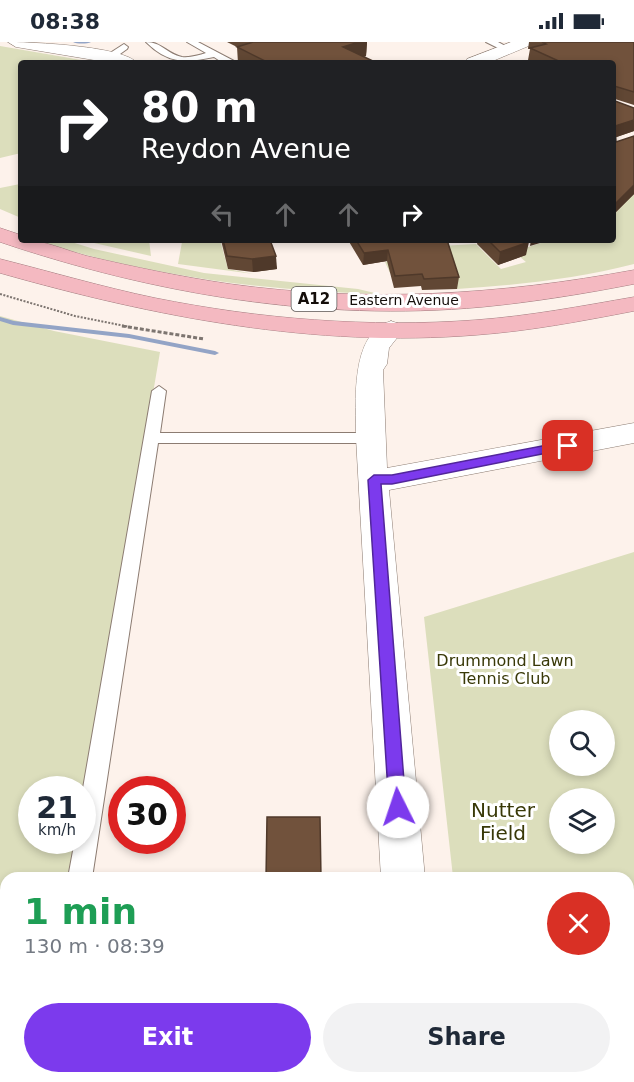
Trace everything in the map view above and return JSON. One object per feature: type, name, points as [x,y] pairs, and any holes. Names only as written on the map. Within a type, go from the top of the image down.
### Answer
[{"type":"highway","name":"Eastern Avenue","points":[[0,236],[18,242]]},
{"type":"highway","name":"Eastern Avenue","points":[[21,243],[66,258],[139,276],[219,290],[302,298],[408,302],[493,298],[584,287],[634,276]]},
{"type":"highway","name":"Eastern Avenue","points":[[0,266],[120,300],[186,312],[269,322],[392,329],[443,329],[524,323],[634,304]]},
{"type":"street","points":[[16,42],[110,57],[126,55]]},
{"type":"street","points":[[480,60],[525,42]]},
{"type":"street","points":[[392,329],[376,347],[374,364],[370,370],[370,438],[403,872]]},
{"type":"street","points":[[374,480],[392,479],[634,433]]},
{"type":"lane","points":[[150,42],[173,59],[187,60],[215,54]]},
{"type":"lane","points":[[191,42],[227,60]]},
{"type":"lane","points":[[81,872],[159,391]]},
{"type":"lane","points":[[152,438],[370,438]]},
{"type":"green space","points":[[0,46],[82,60],[18,60],[18,154],[0,158]]},
{"type":"green space","points":[[634,180],[634,264],[546,281],[457,289],[454,279],[390,273],[385,262],[440,246],[476,244],[501,269],[526,262],[520,257],[526,255],[519,250],[541,243],[616,243],[616,212],[624,204]]},
{"type":"green space","points":[[18,184],[18,217],[0,209],[0,188]]},
{"type":"green space","points":[[44,243],[75,243],[204,273],[358,289],[379,294],[247,285],[161,272]]},
{"type":"green space","points":[[94,243],[149,243],[151,256]]},
{"type":"green space","points":[[182,243],[221,243],[228,269],[254,274],[178,264]]},
{"type":"green space","points":[[0,316],[54,331],[160,352],[88,776],[18,776],[18,854],[74,854],[71,872],[0,872]]},
{"type":"green space","name":"Drummond Lawn Tennis Club","points":[[634,552],[634,872],[452,872],[424,617]]},
{"type":"building","points":[[253,42],[359,42],[343,47],[371,60],[263,60],[237,47]]},
{"type":"building","points":[[542,42],[634,42],[634,92],[616,87],[616,60],[556,60],[530,48],[546,44]]},
{"type":"building","points":[[616,101],[634,108],[634,120],[616,126]]},
{"type":"building","points":[[634,136],[634,185],[616,203],[616,142]]},
{"type":"building","points":[[224,243],[271,243],[276,256],[252,259],[227,256]]},
{"type":"building","points":[[358,243],[448,243],[459,277],[424,279],[422,274],[395,276],[388,250],[364,253]]},
{"type":"building","points":[[491,243],[526,243],[500,252]]},
{"type":"building","points":[[267,817],[320,817],[321,872],[266,872]]},
{"type":"waterway","points":[[75,42],[89,42]]},
{"type":"waterway","points":[[0,319],[13,323],[129,336],[215,353]]},
{"type":"route","points":[[398,807],[374,480],[392,479],[568,446]]},
{"type":"park label","name":"Nutter Field","points":[[503,822]]}]
